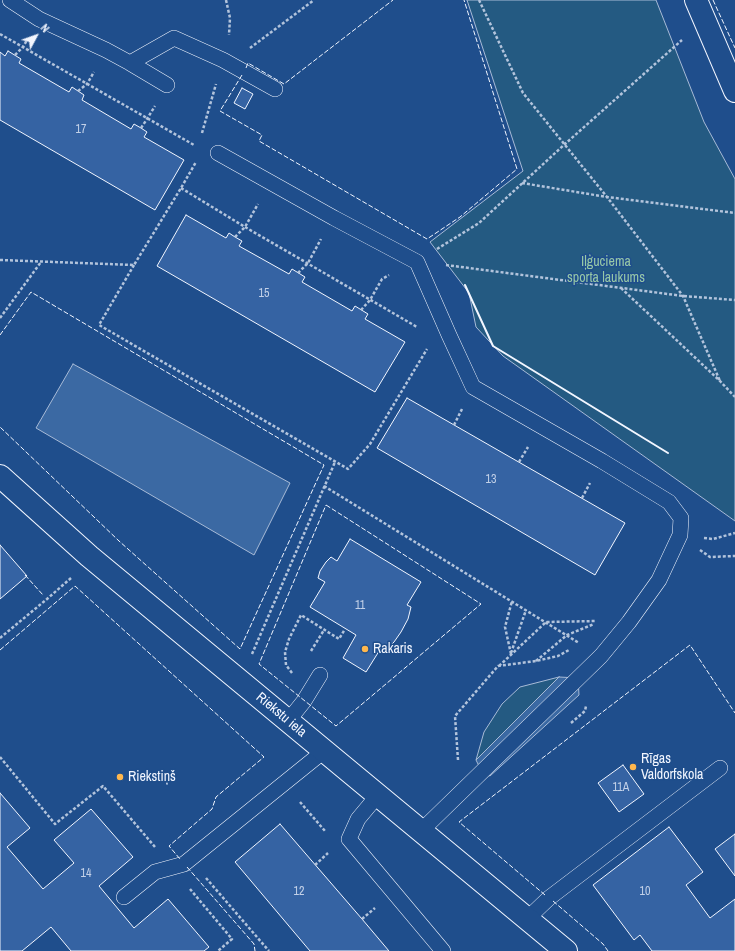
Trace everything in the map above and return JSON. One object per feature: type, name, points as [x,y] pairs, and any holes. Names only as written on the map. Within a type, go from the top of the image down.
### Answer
[{"type":"street","points":[[696,0],[735,91]]},
{"type":"street","name":"Riekstu iela","points":[[2,482],[89,556],[566,951]]},
{"type":"lane","points":[[10,0],[39,19],[106,50],[167,84]]},
{"type":"lane","points":[[130,63],[174,38],[223,60],[275,89]]},
{"type":"lane","points":[[218,153],[334,218],[417,262],[473,387],[602,461],[669,502],[681,518],[680,535],[659,580],[629,622],[600,656],[421,831]]},
{"type":"lane","points":[[288,721],[304,701],[320,675]]},
{"type":"lane","points":[[124,897],[155,872],[184,864],[324,751]]},
{"type":"lane","points":[[528,918],[549,898],[720,768]]},
{"type":"lane","points":[[378,795],[358,819],[349,839],[443,951]]},
{"type":"path","points":[[226,0],[230,18],[228,39],[198,147],[197,159],[99,325],[348,469],[370,444],[429,345],[449,335]]},
{"type":"path","points":[[223,60],[243,53],[314,0]]},
{"type":"path","points":[[479,0],[523,93],[607,197],[683,296],[720,381]]},
{"type":"path","points":[[417,262],[480,223],[680,40],[709,29]]},
{"type":"path","points":[[0,34],[198,147]]},
{"type":"path","points":[[197,159],[218,153]]},
{"type":"path","points":[[522,183],[607,197],[735,213]]},
{"type":"path","points":[[181,188],[245,227],[418,327]]},
{"type":"path","points":[[235,237],[245,227]]},
{"type":"path","points":[[0,260],[134,265]]},
{"type":"path","points":[[0,318],[41,262]]},
{"type":"path","points":[[417,262],[683,296],[735,300]]},
{"type":"path","points":[[298,274],[308,263]]},
{"type":"path","points":[[621,288],[735,397]]},
{"type":"path","points":[[361,310],[370,300]]},
{"type":"path","points":[[454,425],[463,408],[458,404]]},
{"type":"path","points":[[519,462],[528,446]]},
{"type":"path","points":[[251,656],[335,462]]},
{"type":"path","points":[[582,498],[591,481]]},
{"type":"path","points":[[324,486],[582,644],[576,647]]},
{"type":"path","points":[[680,535],[713,539],[735,533]]},
{"type":"path","points":[[680,535],[710,557],[735,556]]},
{"type":"path","points":[[0,638],[73,576]]},
{"type":"path","points":[[511,654],[505,627],[512,601]]},
{"type":"path","points":[[511,654],[526,610]]},
{"type":"path","points":[[310,692],[294,677],[286,665],[285,652],[289,639],[301,615],[339,639],[345,629]]},
{"type":"path","points":[[460,793],[455,716],[498,666],[546,622],[600,621]]},
{"type":"path","points":[[313,649],[324,630]]},
{"type":"path","points":[[536,661],[567,636]]},
{"type":"path","points":[[498,666],[536,661],[558,656],[570,650]]},
{"type":"path","points":[[0,757],[55,824],[103,786],[232,939],[218,951]]},
{"type":"path","points":[[190,859],[268,951]]},
{"type":"green space","name":"Iļģuciema sporta laukums","points":[[467,0],[656,0],[704,122],[735,179],[735,521],[503,356],[476,327],[469,293],[430,242],[523,171]]},
{"type":"green space","points":[[559,677],[476,760],[484,732],[502,704],[520,687]]},
{"type":"shaded area","points":[[73,364],[290,483],[254,555],[36,428]]},
{"type":"shaded area","points":[[559,677],[578,678],[579,695],[490,776],[482,772],[476,760]]},
{"type":"building","points":[[8,51],[21,59],[19,63],[69,92],[72,87],[84,95],[82,100],[131,129],[134,124],[141,128],[147,132],[144,137],[184,160],[155,210],[0,120],[0,52],[5,56]]},
{"type":"building","points":[[242,88],[253,94],[245,109],[234,103]]},
{"type":"building","points":[[186,215],[226,238],[229,233],[242,241],[239,246],[289,274],[292,269],[305,277],[302,282],[352,311],[355,306],[368,314],[365,319],[405,342],[375,392],[157,266]]},
{"type":"building","points":[[407,398],[625,523],[595,575],[377,448]]},
{"type":"building","points":[[350,539],[421,582],[407,605],[411,607],[408,619],[401,632],[385,651],[381,648],[366,672],[343,658],[356,635],[310,607],[325,582],[318,578],[320,571],[331,557],[337,561]]},
{"type":"building","points":[[0,545],[27,576],[0,599]]},
{"type":"building","points":[[623,765],[644,794],[619,812],[598,783]]},
{"type":"building","points":[[0,793],[30,828],[7,847],[43,889],[74,863],[54,840],[91,809],[133,857],[99,886],[134,928],[168,899],[209,947],[204,951],[71,951],[51,927],[22,951],[0,951]]},
{"type":"building","points":[[280,824],[389,951],[310,951],[235,862]]},
{"type":"building","points":[[669,827],[703,872],[686,885],[710,918],[735,899],[735,951],[652,951],[640,935],[634,940],[593,885]]},
{"type":"building","points":[[735,834],[735,876],[715,849]]},
{"type":"fence","points":[[246,68],[248,63],[284,84],[393,0]]},
{"type":"fence","points":[[242,75],[220,111],[262,135],[259,141],[427,239],[460,217],[517,169],[464,0]]},
{"type":"fence","points":[[713,0],[735,48]]},
{"type":"fence","points":[[0,335],[31,292],[324,465],[240,649],[119,541],[0,427]]},
{"type":"fence","points":[[326,505],[481,604],[336,726],[259,664],[326,505]]},
{"type":"fence","points":[[25,575],[43,595]]},
{"type":"fence","points":[[0,650],[75,586],[264,757],[216,797],[212,809],[169,846],[180,859]]},
{"type":"fence","points":[[545,895],[459,822],[690,645],[735,713]]},
{"type":"fence","points":[[187,867],[254,944],[255,951]]},
{"type":"fence","points":[[553,901],[603,944],[608,951]]},
{"type":"wall","points":[[465,285],[493,346],[668,453]]},
{"type":"place","name":"Rakaris","points":[[365,649]]},
{"type":"place","name":"Rīgas Valdorfskola","points":[[633,767]]},
{"type":"place","name":"Riekstiņš","points":[[120,777]]}]
